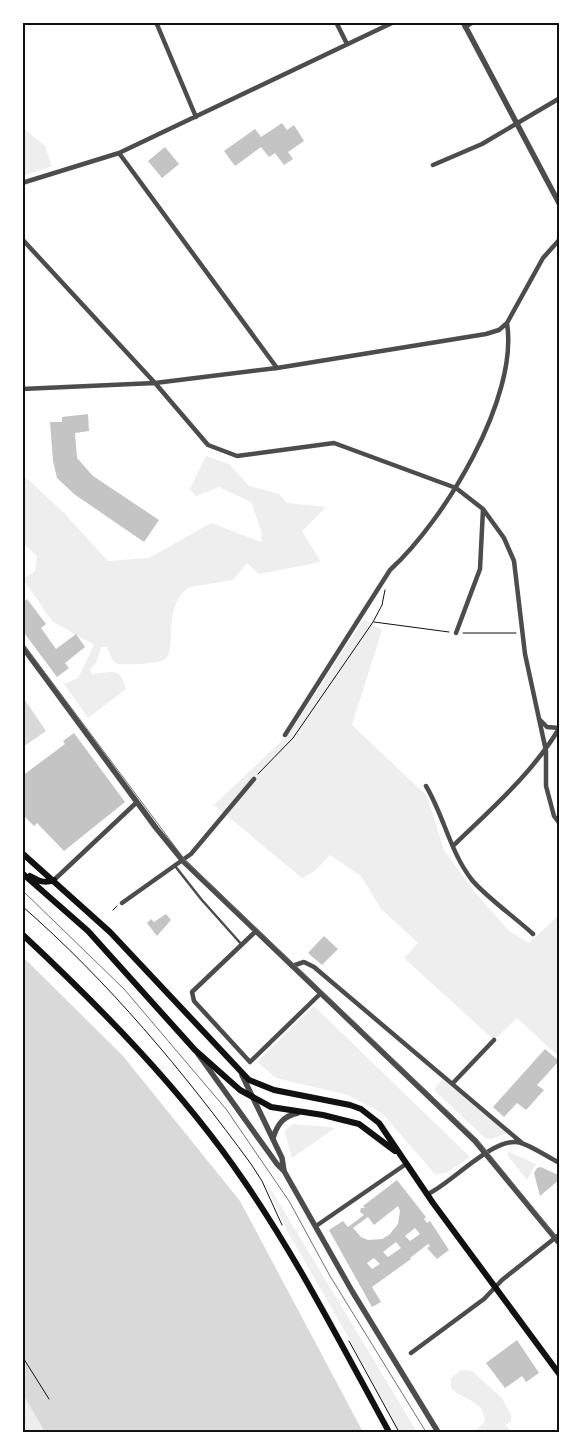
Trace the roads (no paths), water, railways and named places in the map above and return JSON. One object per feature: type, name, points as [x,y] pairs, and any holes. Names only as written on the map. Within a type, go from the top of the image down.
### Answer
[{"type":"main road","points":[[22,853],[110,932],[241,1073],[258,1085],[267,1088],[361,1109],[379,1123],[398,1153],[560,1375]]},
{"type":"main road","points":[[22,872],[41,882],[54,880]]},
{"type":"main road","points":[[22,872],[88,931],[195,1050],[227,1080],[254,1099],[271,1107],[298,1113],[323,1115],[359,1124],[375,1134],[398,1153]]},
{"type":"main road","points":[[22,934],[118,1029],[220,1147],[245,1182],[314,1294],[389,1432]]},
{"type":"street","points":[[156,22],[196,117]]},
{"type":"street","points":[[336,22],[347,44]]},
{"type":"street","points":[[22,183],[119,153],[394,22]]},
{"type":"street","points":[[473,22],[464,25],[560,205]]},
{"type":"street","points":[[433,165],[482,144],[560,98]]},
{"type":"street","points":[[119,153],[277,368]]},
{"type":"street","points":[[22,239],[155,383],[208,445],[237,456],[253,456],[334,442],[456,488],[483,509],[504,538],[514,561],[522,633],[546,751],[546,786],[552,811],[560,824]]},
{"type":"street","points":[[22,389],[155,383],[277,368],[469,338],[499,330],[507,323],[543,258],[560,239]]},
{"type":"street","points":[[285,735],[390,570],[410,552],[456,488],[476,453],[507,368],[510,342],[507,323]]},
{"type":"street","points":[[456,633],[480,570],[483,509]]},
{"type":"street","points":[[22,646],[183,861],[486,1153],[557,1236],[560,1244]]},
{"type":"street","points":[[453,846],[526,774],[546,751],[560,728],[546,727],[539,719]]},
{"type":"street","points":[[122,903],[183,861],[200,846],[222,814],[254,779]]},
{"type":"street","points":[[426,786],[436,802],[453,846],[472,880],[533,934]]},
{"type":"street","points":[[54,880],[137,802]]},
{"type":"street","points":[[256,932],[192,992],[194,1001],[250,1062],[320,994]]},
{"type":"street","points":[[290,965],[294,966],[304,962],[314,967],[522,1143],[560,1163]]},
{"type":"street","points":[[452,1083],[494,1040]]},
{"type":"street","points":[[195,1050],[211,1076],[276,1164],[284,1170]]},
{"type":"street","points":[[241,1073],[282,1158],[284,1170],[352,1291],[438,1432]]},
{"type":"street","points":[[273,1138],[280,1122],[291,1114],[298,1113]]},
{"type":"street","points":[[428,1194],[441,1188],[486,1153],[503,1143],[511,1141],[522,1143]]},
{"type":"street","points":[[316,1226],[406,1164]]},
{"type":"street","points":[[411,1352],[484,1300],[495,1287],[557,1236]]},
{"type":"lane","points":[[175,866],[201,900],[242,945]]},
{"type":"tram line","points":[[22,642],[185,860],[478,1140],[560,1241]]},
{"type":"tram line","points":[[22,890],[124,989],[226,1109],[289,1201],[330,1276],[426,1432]]}]
